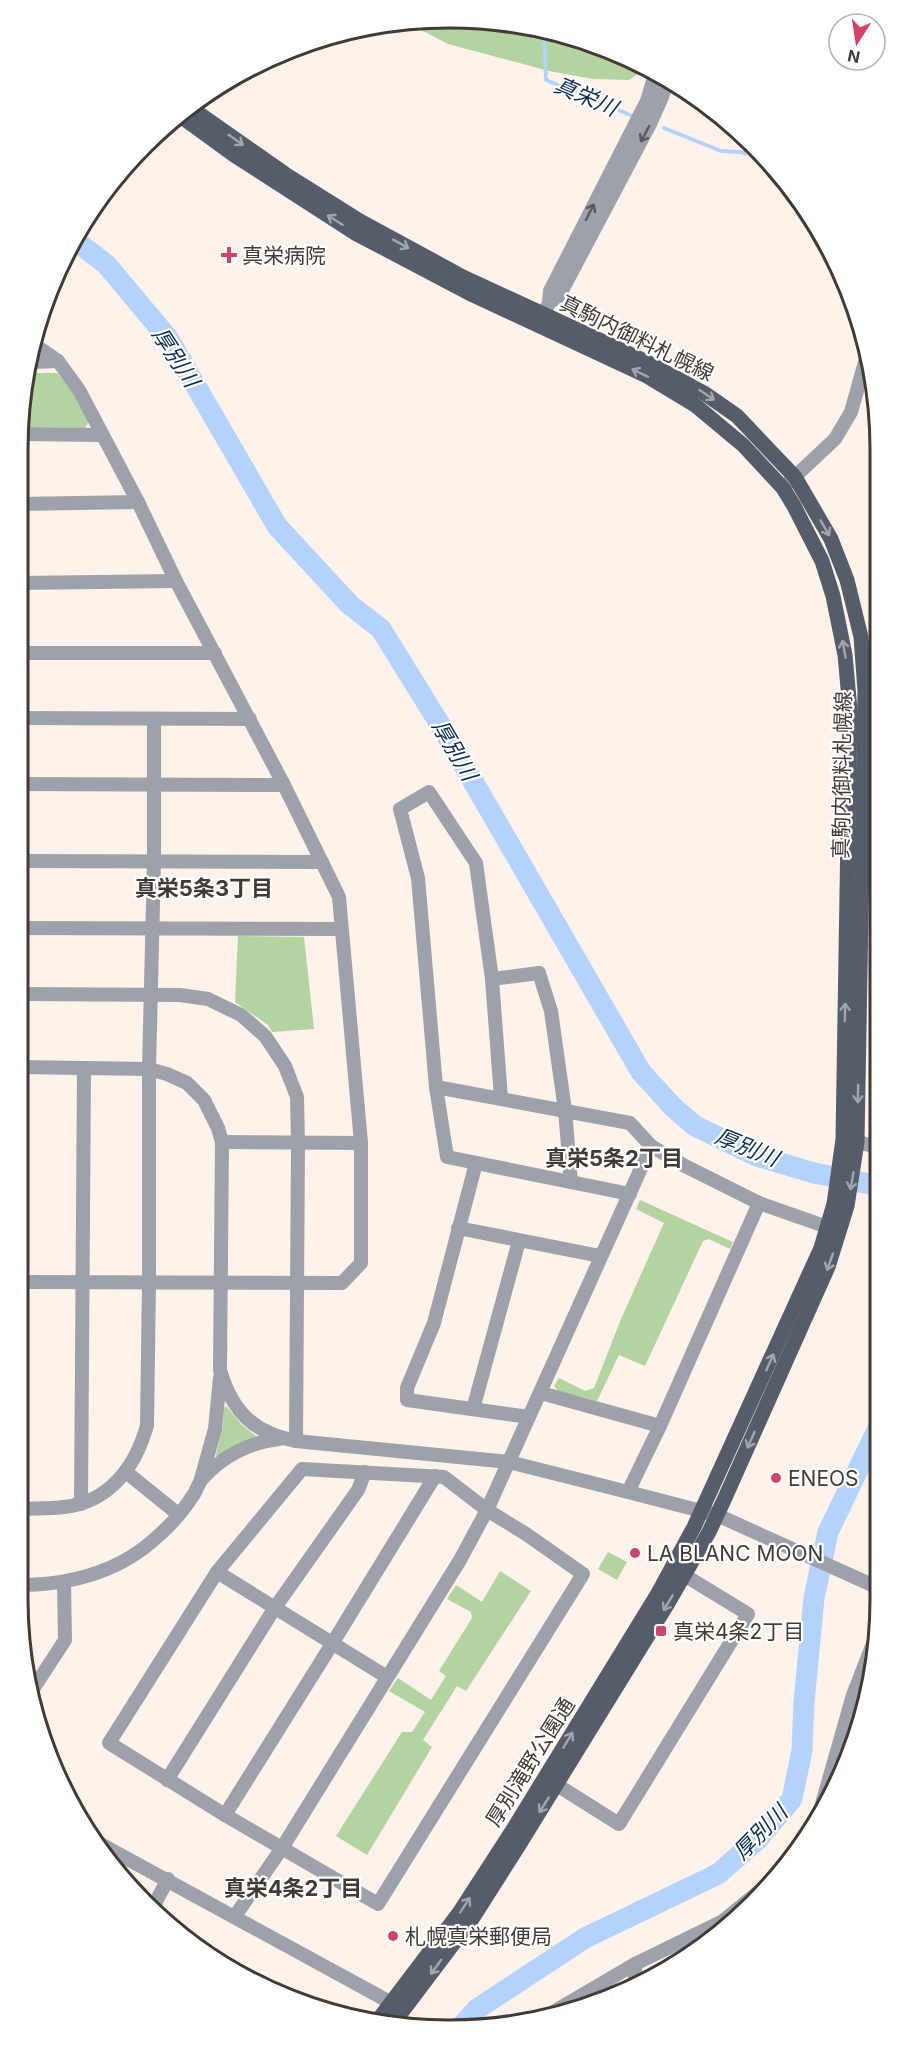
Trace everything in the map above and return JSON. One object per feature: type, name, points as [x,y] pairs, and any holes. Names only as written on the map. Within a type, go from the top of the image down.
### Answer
[{"type":"main road","name":"真駒内御料札幌線","points":[[197,112],[285,174],[360,221],[441,266],[645,361],[704,393],[737,416],[795,477],[831,539],[847,580],[861,637],[865,691],[855,863],[850,1148],[828,1267],[710,1513]]},
{"type":"main road","name":"真駒内御料札幌線","points":[[187,120],[243,161],[355,233],[473,295],[544,314],[678,393],[743,445],[783,488],[822,561],[833,596],[845,655],[850,711],[855,863]]},
{"type":"main road","name":"厚別滝野公園通","points":[[386,2015],[398,2006],[472,1919],[684,1575],[710,1513]]},
{"type":"main road","name":"厚別滝野公園通","points":[[395,2017],[398,2006],[514,1828],[710,1513]]},
{"type":"street","points":[[544,314],[550,291],[647,101],[653,81]]},
{"type":"street","points":[[544,314],[559,296],[650,124],[665,88]]},
{"type":"street","points":[[28,1282],[342,1283],[361,1263],[361,1143],[340,929],[339,897],[284,785],[176,581],[138,502],[79,390],[58,361],[41,349]]},
{"type":"street","points":[[38,362],[58,361]]},
{"type":"street","points":[[783,488],[835,439],[851,412],[863,371]]},
{"type":"street","points":[[29,434],[101,435]]},
{"type":"street","points":[[28,504],[138,502]]},
{"type":"street","points":[[28,583],[176,581]]},
{"type":"street","points":[[28,653],[215,653]]},
{"type":"street","points":[[28,718],[250,719]]},
{"type":"street","points":[[28,1509],[81,1504],[106,1492],[126,1472],[141,1446],[147,1425],[154,719]]},
{"type":"street","points":[[28,784],[284,785]]},
{"type":"street","points":[[501,1098],[492,979],[476,863],[429,792],[400,809],[418,879],[436,1087],[447,1157],[630,1194]]},
{"type":"street","points":[[28,861],[322,862]]},
{"type":"street","points":[[855,863],[870,863]]},
{"type":"street","points":[[28,928],[340,929]]},
{"type":"street","points":[[492,979],[539,973],[551,1011],[565,1110],[571,1182]]},
{"type":"street","points":[[28,994],[152,994],[208,999],[240,1015],[265,1036],[285,1066],[297,1097],[298,1142],[297,1283],[288,1440]]},
{"type":"street","points":[[28,1067],[149,1069],[187,1083],[204,1100],[218,1128],[222,1142],[219,1404],[215,1429],[201,1479],[193,1495],[178,1514],[158,1536],[135,1554],[110,1568],[64,1583],[28,1585]]},
{"type":"street","points":[[81,1504],[84,1068]]},
{"type":"street","points":[[436,1087],[630,1123],[651,1146],[686,1166],[759,1203],[834,1229]]},
{"type":"street","points":[[222,1142],[361,1143]]},
{"type":"street","points":[[235,1916],[282,1848],[460,1560],[488,1510],[651,1146]]},
{"type":"street","points":[[850,1148],[870,1148]]},
{"type":"street","points":[[476,1163],[434,1323],[407,1388],[407,1400],[529,1417]]},
{"type":"street","points":[[628,1491],[660,1426],[759,1203]]},
{"type":"street","points":[[459,1228],[600,1256]]},
{"type":"street","points":[[473,1409],[519,1241]]},
{"type":"street","points":[[220,1370],[231,1401],[243,1416],[262,1431],[288,1440]]},
{"type":"street","points":[[541,1393],[660,1426]]},
{"type":"street","points":[[201,1479],[233,1453],[260,1441],[288,1440],[509,1462],[710,1513],[870,1584]]},
{"type":"street","points":[[302,1469],[435,1476],[444,1477],[488,1510],[583,1574],[378,1904],[225,1815],[109,1743],[217,1572],[302,1469]]},
{"type":"street","points":[[126,1472],[178,1514]]},
{"type":"street","points":[[167,1780],[274,1609],[358,1490],[365,1472]]},
{"type":"street","points":[[225,1815],[435,1476]]},
{"type":"street","points":[[217,1572],[387,1677]]},
{"type":"street","points":[[556,1785],[619,1824],[748,1614],[684,1575]]},
{"type":"street","points":[[37,1683],[65,1640],[64,1583]]},
{"type":"street","points":[[827,1785],[853,1695],[865,1663]]},
{"type":"street","points":[[110,1849],[398,2006]]},
{"type":"street","points":[[156,1901],[168,1880]]},
{"type":"street","points":[[570,2002],[635,1964],[719,1923]]},
{"type":"street","points":[[635,1964],[635,1977]]},
{"type":"green space","points":[[423,29],[477,29],[532,37],[585,51],[639,73],[629,80],[593,79],[549,71],[448,44],[423,31]]},
{"type":"green space","points":[[36,373],[57,373],[75,392],[90,419],[85,428],[29,427]]},
{"type":"green space","points":[[238,936],[304,937],[314,1029],[272,1032],[268,1025],[235,1002]]},
{"type":"green space","points":[[640,1200],[733,1242],[730,1249],[709,1239],[703,1241],[645,1366],[619,1355],[597,1401],[558,1391],[554,1386],[559,1378],[585,1391],[594,1388],[621,1319],[664,1223],[636,1209]]},
{"type":"green space","points":[[226,1406],[241,1424],[256,1436],[253,1440],[218,1458],[216,1455]]},
{"type":"green space","points":[[608,1552],[627,1562],[617,1580],[598,1569]]},
{"type":"green space","points":[[500,1571],[531,1591],[466,1691],[457,1686],[423,1740],[432,1747],[367,1855],[336,1836],[402,1732],[412,1732],[425,1712],[389,1691],[398,1678],[431,1700],[446,1676],[439,1671],[472,1618],[471,1612],[447,1599],[456,1585],[482,1602]]},
{"type":"waterway","name":"真栄川","points":[[544,40],[546,80],[635,117]]},
{"type":"waterway","name":"真栄川","points":[[664,128],[721,151],[747,153]]},
{"type":"waterway","name":"厚別川","points":[[82,245],[106,264],[168,338],[277,526],[350,605],[381,629],[444,731],[641,1072],[673,1107],[695,1126],[757,1156],[814,1173],[870,1184]]},
{"type":"waterway","name":"厚別川","points":[[467,2020],[477,2009],[585,1938],[718,1874],[758,1839],[792,1799],[802,1750],[814,1598],[828,1532],[870,1445]]},
{"type":"place","name":"真栄病院","points":[[229,255]]},
{"type":"place","name":"ENEOS","points":[[776,1478]]},
{"type":"place","name":"LA BLANC MOON","points":[[635,1553]]},
{"type":"place","name":"真栄4条2丁目","points":[[661,1631]]},
{"type":"place","name":"札幌真栄郵便局","points":[[393,1936]]},
{"type":"district","name":"真栄5条3丁目","points":[[204,888]]},
{"type":"district","name":"真栄5条2丁目","points":[[614,1158]]},
{"type":"district","name":"真栄4条2丁目","points":[[293,1888]]}]
